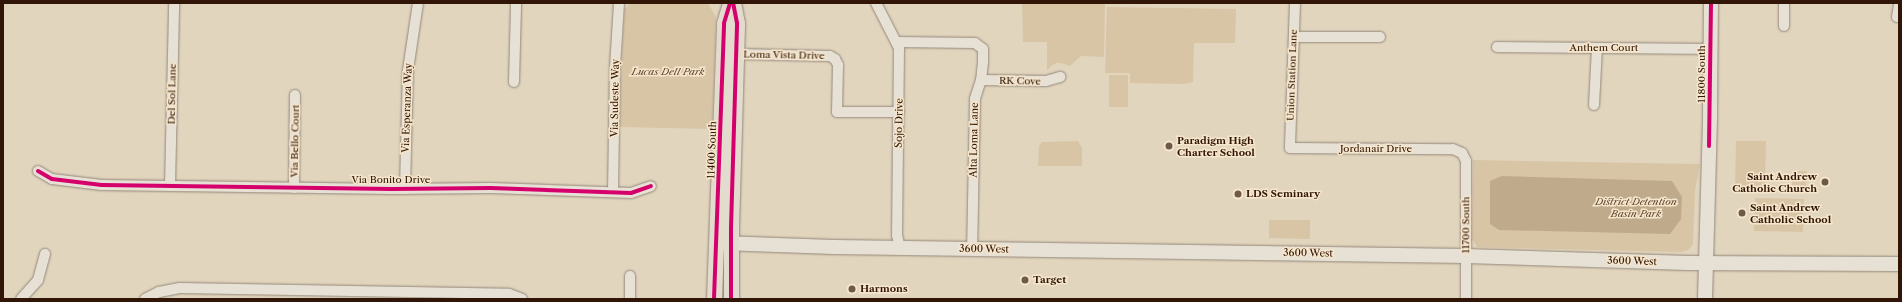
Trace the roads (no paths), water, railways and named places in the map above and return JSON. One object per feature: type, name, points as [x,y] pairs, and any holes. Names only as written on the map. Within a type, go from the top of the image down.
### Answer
[{"type":"main road","name":"11400 South","points":[[731,3],[737,23],[731,299]]},
{"type":"main road","name":"11400 South","points":[[715,296],[724,23],[731,3]]},
{"type":"main road","name":"11800 South","points":[[1705,299],[1711,3]]},
{"type":"main road","name":"3600 West","points":[[716,243],[900,248],[1466,256],[1706,263],[1899,264]]},
{"type":"street","name":"Del Sol Lane","points":[[170,186],[174,3]]},
{"type":"street","name":"Via Esperanza Way","points":[[405,189],[408,70],[418,3]]},
{"type":"street","points":[[514,82],[516,3]]},
{"type":"street","name":"Via Sudeste Way","points":[[613,192],[615,67],[619,3]]},
{"type":"street","name":"Sojo Drive","points":[[876,3],[897,42],[900,53],[897,235],[900,248]]},
{"type":"street","name":"Union Station Lane","points":[[1290,148],[1294,3]]},
{"type":"street","points":[[1784,3],[1784,26]]},
{"type":"street","points":[[1897,18],[1899,4]]},
{"type":"street","points":[[1294,36],[1380,37]]},
{"type":"street","name":"Alta Loma Lane","points":[[897,42],[978,44],[983,49],[984,53],[981,80],[975,98],[972,249]]},
{"type":"street","name":"Anthem Court","points":[[1497,47],[1710,49]]},
{"type":"street","points":[[1594,105],[1597,48]]},
{"type":"street","name":"Loma Vista Drive","points":[[736,54],[830,56],[835,58],[838,65],[837,112],[899,112]]},
{"type":"street","name":"RK Cove","points":[[981,80],[1046,81],[1060,77]]},
{"type":"street","name":"Via Bello Court","points":[[294,188],[295,95]]},
{"type":"street","name":"Jordanair Drive","points":[[1290,148],[1453,149],[1462,153]]},
{"type":"street","name":"11700 South","points":[[1462,153],[1466,161],[1466,299]]},
{"type":"street","name":"Via Bonito Drive","points":[[38,171],[54,180],[102,185],[405,189],[491,188],[613,192],[633,192],[651,186]]},
{"type":"street","points":[[21,299],[38,280],[45,254]]},
{"type":"street","points":[[630,276],[630,299]]},
{"type":"street","points":[[145,299],[159,292],[180,288],[260,294],[437,296],[509,294],[522,299]]},
{"type":"place","name":"Paradigm High Charter School","points":[[1169,146]]},
{"type":"place","name":"Saint Andrew Catholic Church","points":[[1825,182]]},
{"type":"place","name":"LDS Seminary","points":[[1238,194]]},
{"type":"place","name":"Saint Andrew Catholic School","points":[[1742,213]]},
{"type":"place","name":"Target","points":[[1025,280]]},
{"type":"place","name":"Harmons","points":[[852,289]]},
{"type":"park label","name":"Lucas Dell Park","points":[[668,72]]},
{"type":"park label","name":"District Detention Basin Park","points":[[1636,206]]}]
